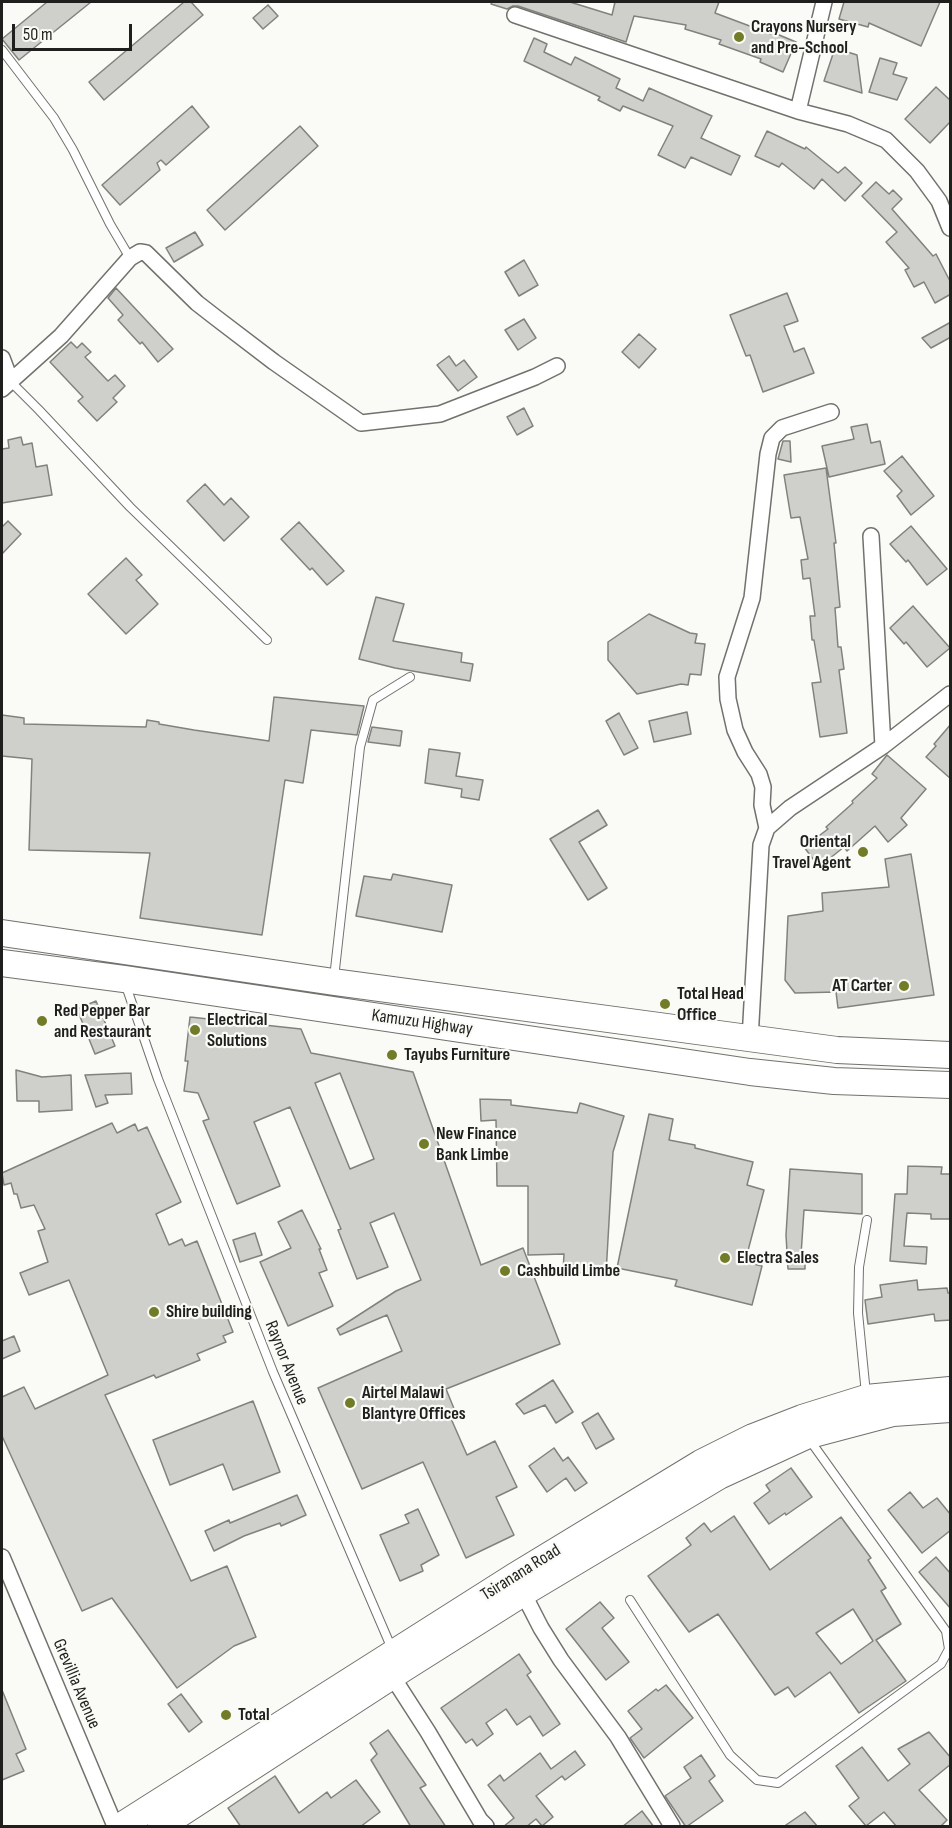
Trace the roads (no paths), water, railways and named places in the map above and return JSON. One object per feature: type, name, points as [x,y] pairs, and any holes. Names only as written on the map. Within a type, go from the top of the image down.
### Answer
[{"type":"highway","name":"Kamuzu Highway","points":[[2,933],[333,982],[837,1050],[951,1055]]},
{"type":"highway","name":"Kamuzu Highway","points":[[2,963],[750,1072],[834,1081],[951,1085]]},
{"type":"highway","name":"Tsiranana Road","points":[[161,1827],[393,1665],[515,1576],[701,1463],[753,1437],[866,1398],[951,1390]]},
{"type":"highway","name":"Tsiranana Road","points":[[122,1827],[393,1665],[523,1593],[720,1476],[806,1436],[893,1413],[951,1409]]},
{"type":"street","points":[[798,111],[824,2]]},
{"type":"street","points":[[515,15],[798,111],[848,124],[886,140],[917,171],[934,194],[951,228]]},
{"type":"street","points":[[6,386],[61,336],[130,258],[140,252],[146,254],[197,303],[274,362],[361,423],[440,414],[535,377],[557,366]]},
{"type":"street","points":[[2,358],[6,386]]},
{"type":"street","points":[[767,828],[762,805],[763,787],[759,774],[745,752],[735,729],[728,699],[728,677],[752,598],[768,454],[772,438],[782,428],[831,412]]},
{"type":"street","points":[[871,536],[883,746]]},
{"type":"street","points":[[750,1038],[761,845],[767,828],[790,808],[883,746],[951,694]]},
{"type":"street","name":"Grevillia Avenue","points":[[2,1557],[115,1827]]},
{"type":"street","points":[[523,1593],[561,1660],[618,1737],[672,1827]]},
{"type":"street","points":[[393,1665],[428,1732],[486,1827]]},
{"type":"lane","points":[[2,50],[54,118],[130,258]]},
{"type":"lane","points":[[6,386],[39,410],[130,507],[267,640]]},
{"type":"lane","points":[[333,982],[360,747],[373,700],[410,677]]},
{"type":"lane","name":"Raynor Avenue","points":[[124,979],[158,1080],[273,1372],[393,1665]]},
{"type":"lane","points":[[866,1398],[858,1313],[859,1267],[867,1220]]},
{"type":"lane","points":[[630,1600],[730,1755],[757,1780],[778,1783],[941,1664],[949,1649],[946,1631],[806,1436]]},
{"type":"place","name":"Crayons Nursery and Pre-School","points":[[739,37]]},
{"type":"place","name":"Oriental Travel Agent","points":[[863,852]]},
{"type":"place","name":"AT Carter","points":[[904,986]]},
{"type":"place","name":"Total Head Office","points":[[665,1004]]},
{"type":"place","name":"Red Pepper Bar and Restaurant","points":[[42,1021]]},
{"type":"place","name":"Electrical Solutions","points":[[195,1030]]},
{"type":"place","name":"Tayubs Furniture","points":[[392,1055]]},
{"type":"place","name":"New Finance Bank Limbe","points":[[424,1144]]},
{"type":"place","name":"Electra Sales","points":[[725,1258]]},
{"type":"place","name":"Cashbuild Limbe","points":[[505,1271]]},
{"type":"place","name":"Shire building","points":[[154,1312]]},
{"type":"place","name":"Airtel Malawi Blantyre Offices","points":[[350,1403]]},
{"type":"place","name":"Total","points":[[226,1715]]}]
